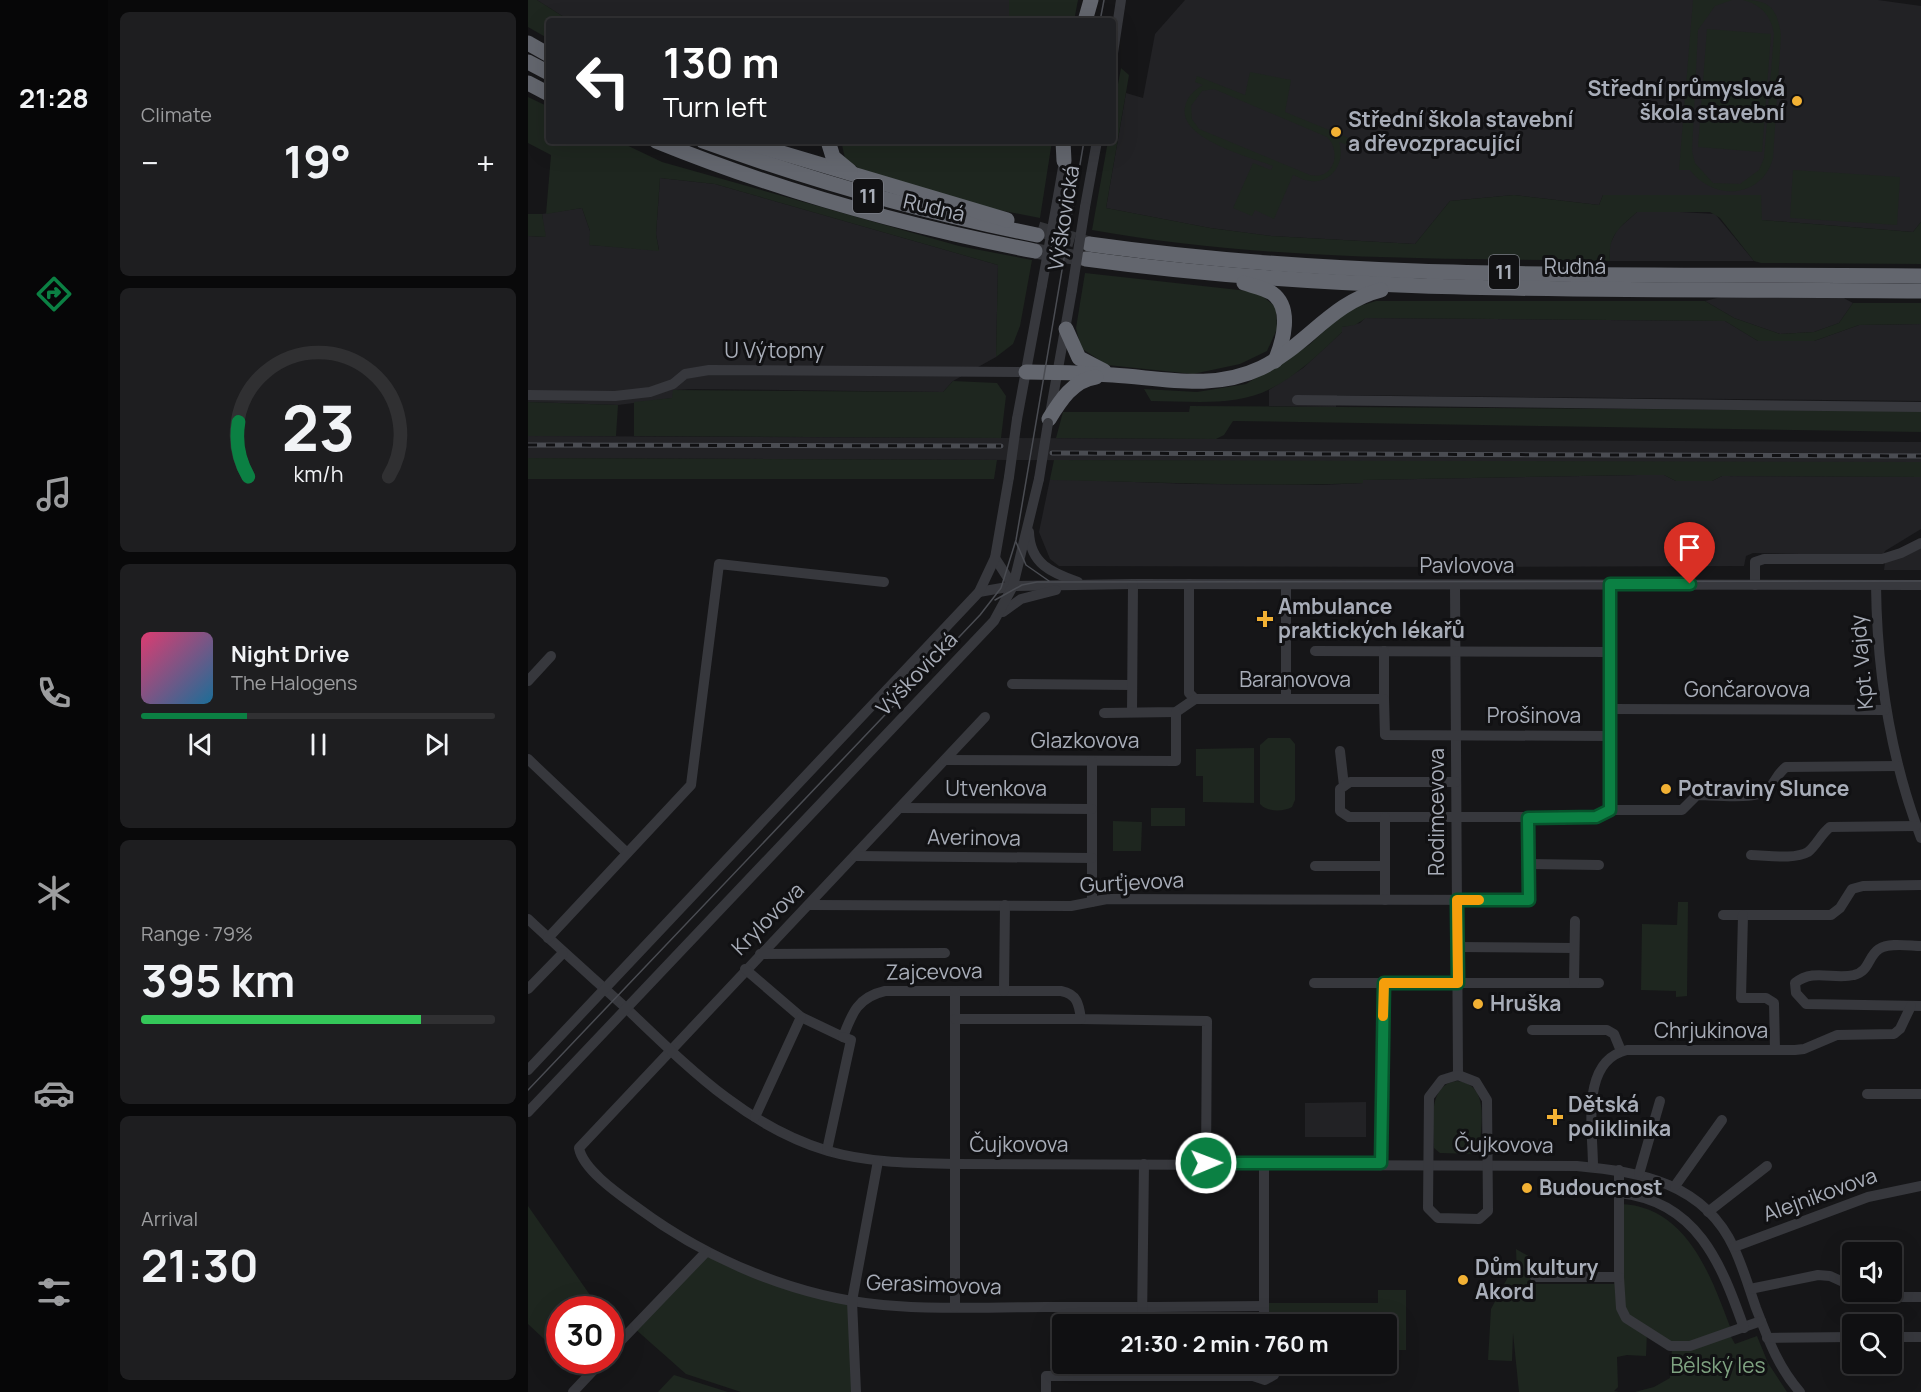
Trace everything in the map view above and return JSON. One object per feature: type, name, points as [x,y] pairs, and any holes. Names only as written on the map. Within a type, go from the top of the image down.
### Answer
[{"type":"highway","points":[[1088,18],[1092,0]]},
{"type":"highway","points":[[528,45],[546,55]]},
{"type":"highway","points":[[528,63],[546,72]]},
{"type":"highway","points":[[528,83],[546,92]]},
{"type":"highway","name":"Rudná","points":[[664,144],[778,186],[867,214],[955,235],[1035,250]]},
{"type":"highway","name":"Rudná","points":[[711,144],[783,170],[871,197],[956,219],[1038,232],[871,182]]},
{"type":"highway","points":[[751,144],[871,182]]},
{"type":"highway","points":[[829,144],[831,153],[840,165],[871,182]]},
{"type":"highway","points":[[1063,144],[1064,161]]},
{"type":"highway","name":"Rudná","points":[[1921,276],[1369,269],[1088,251],[1213,274],[1396,286],[1921,291]]},
{"type":"highway","points":[[1213,274],[1262,288],[1278,300],[1283,313],[1284,333],[1275,361]]},
{"type":"highway","points":[[1026,372],[1112,375],[1174,382],[1206,381],[1251,372],[1275,361],[1301,343],[1348,302],[1396,286]]},
{"type":"highway","points":[[1066,329],[1079,358],[1112,375]]},
{"type":"highway","points":[[1048,421],[1061,399],[1079,383],[1112,375]]},
{"type":"street","points":[[1116,33],[1121,0]]},
{"type":"street","name":"Výškovická","points":[[528,1070],[979,592],[995,558],[1017,419],[1067,144]]},
{"type":"street","name":"Výškovická","points":[[528,1112],[994,621],[1013,585],[1029,527],[1066,329],[1096,144]]},
{"type":"street","name":"U Výtopny","points":[[528,395],[605,396],[650,392],[673,384],[685,374],[709,370],[1026,372]]},
{"type":"street","points":[[1297,400],[1921,407]]},
{"type":"street","points":[[1029,527],[1029,542],[1043,567],[1084,585]]},
{"type":"street","points":[[1755,585],[1755,562],[1764,559],[1882,559],[1921,543]]},
{"type":"street","points":[[995,558],[1013,585]]},
{"type":"street","points":[[548,938],[691,785],[719,564],[884,582]]},
{"type":"street","points":[[1132,712],[1133,584]]},
{"type":"street","name":"Pavlovova","points":[[979,592],[1013,585],[1133,584],[1921,585]]},
{"type":"street","points":[[1104,713],[1176,712],[1195,699],[1189,693],[1189,584]]},
{"type":"street","points":[[1610,584],[1610,810]]},
{"type":"street","points":[[994,621],[1007,607],[1021,599],[1084,585]]},
{"type":"street","points":[[1286,585],[1286,699]]},
{"type":"street","name":"Kpt. Vajdy","points":[[1876,585],[1876,621],[1885,710],[1898,766],[1921,838]]},
{"type":"street","name":"Rodimcevova","points":[[1455,586],[1458,1075]]},
{"type":"street","name":"Baranovova","points":[[1315,651],[1610,652]]},
{"type":"street","points":[[1383,651],[1385,735],[1457,735]]},
{"type":"street","points":[[528,681],[551,656]]},
{"type":"street","points":[[1012,684],[1132,685]]},
{"type":"street","name":"Baranovova","points":[[1195,699],[1384,699]]},
{"type":"street","name":"Gončarovova","points":[[1610,709],[1885,710]]},
{"type":"street","name":"Glazkovova","points":[[945,760],[1176,761],[1176,712]]},
{"type":"street","name":"Krylovova","points":[[579,1148],[984,717]]},
{"type":"street","name":"Prošinova","points":[[1457,735],[1610,736]]},
{"type":"street","points":[[1340,751],[1344,786]]},
{"type":"street","points":[[531,762],[627,853]]},
{"type":"street","points":[[1092,762],[1092,902]]},
{"type":"street","points":[[1456,782],[1350,783],[1340,789],[1340,811],[1349,817],[1385,818],[1596,817],[1610,810],[1682,810],[1696,795],[1759,795],[1768,789],[1777,774],[1786,767],[1898,766]]},
{"type":"street","name":"Utvenkova","points":[[900,808],[1092,809]]},
{"type":"street","points":[[1385,818],[1385,900]]},
{"type":"street","points":[[1528,818],[1528,864],[1599,865]]},
{"type":"street","points":[[1751,855],[1799,855],[1809,851],[1821,834],[1830,827],[1917,826]]},
{"type":"street","name":"Averinova","points":[[855,856],[1092,858]]},
{"type":"street","name":"Gurťjevova","points":[[810,904],[1071,906],[1107,899],[1529,900],[1528,864]]},
{"type":"street","points":[[1315,866],[1385,866]]},
{"type":"street","points":[[1723,915],[1831,915],[1840,908],[1852,889],[1863,886],[1921,885]]},
{"type":"street","points":[[1004,991],[1005,905]]},
{"type":"street","points":[[1743,915],[1741,998],[1766,998],[1774,1003],[1775,1050]]},
{"type":"street","name":"Čujkovova","points":[[528,919],[627,1009],[669,1051],[721,1095],[755,1118],[827,1150],[878,1161],[955,1164],[1381,1163],[1593,1167],[1638,1174],[1676,1186],[1708,1212],[1734,1247],[1775,1357],[1800,1392]]},
{"type":"street","points":[[1574,983],[1575,921]]},
{"type":"street","name":"Chrjukinova","points":[[1916,1006],[1806,1004],[1796,993],[1796,983],[1811,974],[1853,975],[1863,971],[1878,949],[1888,946],[1921,946]]},
{"type":"street","points":[[1457,947],[1574,948]]},
{"type":"street","points":[[528,989],[563,953]]},
{"type":"street","points":[[760,954],[945,953]]},
{"type":"street","points":[[745,969],[801,1017],[847,1039],[827,1150]]},
{"type":"street","points":[[1314,982],[1599,983]]},
{"type":"street","points":[[1381,1163],[1384,983]]},
{"type":"street","name":"Zajcevova","points":[[847,1039],[851,1014],[860,1002],[872,994],[885,991],[1070,993],[1078,1001],[1081,1019]]},
{"type":"street","name":"Čujkovova","points":[[955,991],[955,1307]]},
{"type":"street","name":"Chrjukinova","points":[[1621,1051],[1804,1049],[1837,1035],[1894,1034],[1916,1006]]},
{"type":"street","points":[[755,1118],[801,1017]]},
{"type":"street","points":[[955,1019],[1207,1021],[1206,1163]]},
{"type":"street","points":[[1532,1030],[1607,1030],[1614,1034],[1621,1051],[1614,1053],[1604,1061],[1594,1082],[1593,1167]]},
{"type":"street","points":[[1458,1075],[1476,1082],[1486,1094],[1488,1165],[1486,1215],[1479,1219],[1441,1219],[1432,1216],[1428,1208],[1429,1097],[1442,1080],[1458,1075]]},
{"type":"street","points":[[1867,1094],[1921,1094]]},
{"type":"street","points":[[1638,1174],[1660,1101]]},
{"type":"street","points":[[1676,1186],[1722,1120]]},
{"type":"street","name":"Gerasimovova","points":[[579,1148],[581,1159],[615,1192],[663,1227],[706,1252],[787,1284],[852,1301],[883,1305],[955,1307],[1264,1306]]},
{"type":"street","points":[[856,1392],[852,1301],[878,1161]]},
{"type":"street","points":[[1264,1163],[1264,1314]]},
{"type":"street","points":[[1143,1314],[1144,1164]]},
{"type":"street","points":[[1708,1212],[1767,1166]]},
{"type":"street","points":[[1619,1170],[1619,1277],[1621,1308],[1626,1318],[1670,1346],[1690,1346],[1761,1321]]},
{"type":"street","name":"Alejnikovova","points":[[1734,1247],[1868,1197],[1921,1186]]},
{"type":"street","points":[[1619,1193],[1650,1199],[1674,1211],[1696,1229],[1713,1252],[1723,1272],[1744,1328]]},
{"type":"street","points":[[624,1337],[706,1252]]},
{"type":"street","points":[[1749,1290],[1818,1275],[1830,1276],[1842,1281]]},
{"type":"street","points":[[1535,1277],[1619,1277]]},
{"type":"street","points":[[1902,1297],[1921,1297]]},
{"type":"street","points":[[1902,1337],[1921,1336]]},
{"type":"street","points":[[1767,1338],[1842,1337]]},
{"type":"street","points":[[573,1392],[590,1374]]},
{"type":"street","points":[[1046,1392],[1046,1376],[1253,1376],[1261,1380],[1269,1379],[1274,1374]]},
{"type":"shaded area","points":[[537,0],[1040,0],[1034,18],[565,18]]},
{"type":"shaded area","points":[[1185,0],[1878,0],[1921,6],[1921,222],[1913,232],[1761,220],[1761,195],[1603,195],[1599,205],[1514,195],[1450,201],[1415,244],[1271,236],[1210,228],[1106,208],[1126,93],[1143,98],[1155,34]]},
{"type":"shaded area","points":[[660,178],[715,184],[998,265],[996,357],[953,381],[943,392],[691,389],[673,390],[673,398],[618,405],[528,402],[528,236],[545,237],[542,214],[582,208],[590,231],[590,245],[659,250],[656,234]]},
{"type":"shaded area","points":[[1645,210],[1715,214],[1754,261],[1610,261],[1609,246],[1617,230],[1637,212]]},
{"type":"shaded area","points":[[1732,294],[1836,294],[1853,303],[1839,323],[1814,332],[1780,334],[1734,318],[1705,301]]},
{"type":"shaded area","points":[[1365,318],[1725,321],[1758,341],[1814,341],[1859,325],[1921,324],[1921,401],[1337,395],[1336,407],[1269,406],[1269,390],[1303,368],[1342,332],[1342,327],[1360,323]]},
{"type":"shaded area","points":[[528,436],[1921,442],[1921,464],[528,458]]},
{"type":"shaded area","points":[[1664,475],[1676,481],[1712,481],[1722,476],[1921,477],[1921,529],[1885,551],[1883,556],[1753,553],[1746,556],[1744,566],[1059,566],[1050,559],[1039,532],[1050,479],[1191,484],[1321,485],[1363,483],[1363,480]]},
{"type":"shaded area","points":[[1921,544],[1921,570],[1884,570],[1885,563]]},
{"type":"shaded area","points":[[1366,1102],[1366,1137],[1305,1137],[1305,1103]]},
{"type":"green space","points":[[528,0],[537,0],[565,18],[546,18],[546,37],[528,27]]},
{"type":"green space","points":[[1009,0],[1078,0],[1075,18],[1009,18]]},
{"type":"green space","points":[[1693,0],[1732,0],[1715,6],[1698,30],[1692,151],[1695,163],[1713,183],[1740,184],[1759,170],[1764,158],[1774,34],[1768,16],[1760,8],[1743,0],[1766,4],[1771,7],[1777,18],[1781,35],[1773,158],[1767,172],[1759,182],[1748,188],[1723,191],[1700,180],[1690,170],[1679,170]]},
{"type":"green space","points":[[1707,29],[1771,34],[1762,152],[1698,147]]},
{"type":"green space","points":[[1121,68],[1129,75],[1106,208],[1210,228],[1271,236],[1415,244],[1450,201],[1514,195],[1599,205],[1603,195],[1761,195],[1762,220],[1913,232],[1921,222],[1921,264],[1761,263],[1754,261],[1720,218],[1710,212],[1637,212],[1613,238],[1610,261],[1285,253],[1221,248],[1092,230],[1107,144],[1116,144],[1116,95]]},
{"type":"green space","points":[[1250,72],[1291,80],[1285,112],[1351,139],[1348,145],[1339,142],[1341,157],[1339,163],[1331,175],[1325,179],[1309,181],[1293,175],[1274,219],[1255,210],[1252,216],[1233,208],[1253,163],[1271,170],[1273,166],[1218,145],[1193,128],[1186,118],[1187,100],[1203,85],[1195,82],[1197,76],[1245,95]],"holes":[[[1214,89],[1327,137],[1334,150],[1333,163],[1325,174],[1310,175],[1199,129],[1192,119],[1191,106],[1202,91]]]},
{"type":"green space","points":[[528,97],[546,106],[546,144],[624,144],[662,162],[959,246],[1032,260],[1020,326],[1013,344],[996,357],[998,265],[715,184],[660,178],[656,234],[659,251],[589,245],[590,231],[582,208],[546,214],[551,155],[528,143]]},
{"type":"green space","points":[[842,144],[1052,144],[1040,218],[994,209],[865,173],[845,158]]},
{"type":"green space","points":[[1793,170],[1900,177],[1897,225],[1790,218]]},
{"type":"green space","points":[[528,214],[542,214],[546,237],[528,236]]},
{"type":"green space","points":[[1085,273],[1257,292],[1276,307],[1277,329],[1267,351],[1240,364],[1193,374],[1107,365],[1081,348],[1076,328]]},
{"type":"green space","points":[[1376,301],[1705,301],[1734,318],[1780,334],[1814,332],[1839,323],[1853,303],[1921,303],[1921,324],[1859,325],[1814,341],[1758,341],[1725,321],[1366,318],[1355,325],[1342,327],[1342,332],[1317,356],[1280,383],[1257,395],[1212,402],[1151,401],[1144,389],[1197,392],[1246,384],[1309,345],[1347,310]]},
{"type":"green space","points":[[953,381],[997,383],[1006,396],[1001,438],[634,436],[634,402],[672,398],[673,390],[943,392]]},
{"type":"green space","points":[[528,402],[618,405],[616,436],[528,436]]},
{"type":"green space","points":[[1190,406],[1921,411],[1921,432],[1233,421],[1224,435],[1216,439],[1056,438],[1063,412],[1189,412]]},
{"type":"green space","points":[[528,458],[997,460],[994,479],[528,479]]},
{"type":"green space","points":[[1054,460],[1921,462],[1921,477],[1722,476],[1712,481],[1676,481],[1664,475],[1637,475],[1363,480],[1363,483],[1324,484],[1208,484],[1052,480],[1050,479]]},
{"type":"green space","points":[[1268,738],[1290,738],[1295,744],[1295,800],[1292,807],[1284,810],[1271,810],[1260,804],[1260,745]]},
{"type":"green space","points":[[1254,748],[1254,803],[1203,802],[1203,776],[1196,776],[1196,749]]},
{"type":"green space","points":[[1151,808],[1185,808],[1185,826],[1151,826]]},
{"type":"green space","points":[[1113,821],[1142,822],[1141,851],[1113,851]]},
{"type":"green space","points":[[1678,902],[1688,902],[1687,996],[1676,997],[1676,991],[1641,990],[1642,924],[1677,925]]},
{"type":"green space","points":[[1457,1081],[1475,1089],[1479,1097],[1482,1117],[1480,1148],[1476,1154],[1440,1153],[1434,1148],[1433,1118],[1436,1098],[1447,1084]]},
{"type":"green space","points":[[1619,1204],[1643,1208],[1663,1217],[1680,1231],[1706,1268],[1732,1332],[1670,1346],[1647,1332],[1646,1356],[1617,1357],[1618,1387],[1614,1391],[1619,1392],[1519,1392],[1513,1333],[1512,1361],[1488,1360],[1491,1309],[1509,1275],[1517,1275],[1516,1249],[1532,1258],[1533,1284],[1614,1284]]},
{"type":"green space","points":[[528,1206],[591,1296],[546,1296],[546,1341],[528,1324]]},
{"type":"green space","points":[[706,1252],[740,1267],[852,1301],[856,1392],[741,1392],[686,1374],[634,1328]]},
{"type":"green space","points":[[1378,1290],[1406,1290],[1406,1350],[1397,1350],[1397,1314],[1269,1314],[1269,1303],[1378,1303]]},
{"type":"green space","name":"Bělský les","points":[[1730,1335],[1735,1344],[1757,1336],[1768,1363],[1787,1392],[1635,1392],[1654,1387],[1670,1378],[1672,1348]]},
{"type":"green space","points":[[674,1375],[728,1392],[658,1392]]},
{"type":"tunnel","points":[[1038,229],[1089,244]]},
{"type":"tunnel","points":[[1035,251],[1086,259]]},
{"type":"tram line","points":[[1101,18],[1104,0]]},
{"type":"tram line","points":[[528,1090],[980,615],[1001,588],[1016,540],[1083,144]]},
{"type":"tram line","points":[[1016,542],[1026,565],[1049,581]]},
{"type":"tram line","points":[[995,600],[1022,585],[1037,582],[1921,581]]},
{"type":"railway","points":[[528,445],[1001,446]]},
{"type":"railway","points":[[1052,453],[1921,456]]},
{"type":"slow traffic","points":[[1383,1016],[1384,983],[1458,983],[1457,900],[1479,900]]},
{"type":"place","name":"Střední průmyslová škola stavební","points":[[1797,101]]},
{"type":"place","name":"Střední škola stavební a dřevozpracující","points":[[1336,132]]},
{"type":"place","name":"Ambulance praktických lékařů","points":[[1265,619]]},
{"type":"place","name":"Potraviny Slunce","points":[[1666,789]]},
{"type":"place","name":"Hruška","points":[[1478,1004]]},
{"type":"place","name":"Dětská poliklinika","points":[[1555,1117]]},
{"type":"place","name":"Budoucnost","points":[[1527,1188]]},
{"type":"place","name":"Dům kultury Akord","points":[[1463,1280]]},
{"type":"route","points":[[1206,1163],[1381,1163],[1384,983],[1458,983],[1457,900],[1529,900],[1528,818],[1596,817],[1610,810],[1610,584],[1690,584]]}]
